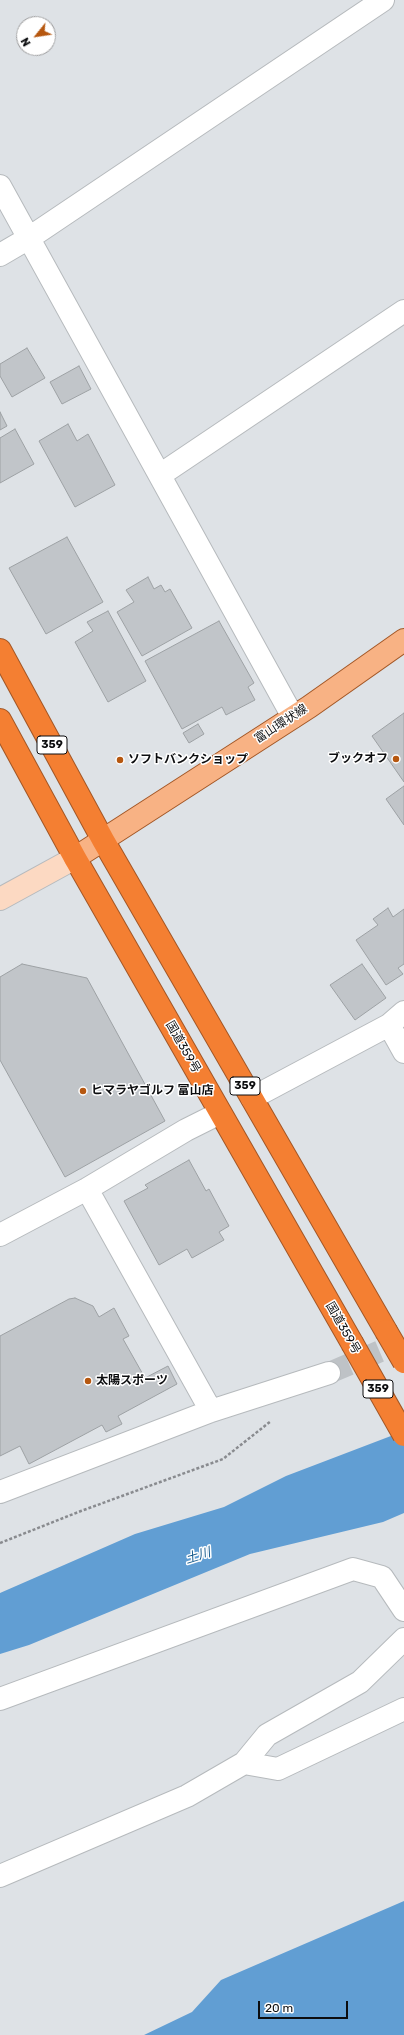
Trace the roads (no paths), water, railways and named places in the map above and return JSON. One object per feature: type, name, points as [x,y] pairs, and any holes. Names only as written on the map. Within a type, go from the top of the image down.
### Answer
[{"type":"highway","name":"359","points":[[0,650],[103,840],[404,1362]]},
{"type":"highway","name":"国道359号","points":[[0,720],[220,1113],[404,1435]]},
{"type":"main road","name":"富山環状線","points":[[76,858],[293,717],[404,640]]},
{"type":"street","points":[[0,255],[29,238],[383,0]]},
{"type":"street","points":[[0,186],[293,717]]},
{"type":"street","points":[[160,476],[404,311]]},
{"type":"street","points":[[0,899],[76,858]]},
{"type":"street","points":[[252,1098],[396,1018],[404,1052]]},
{"type":"street","points":[[0,1235],[87,1189],[186,1130],[220,1113]]},
{"type":"street","points":[[87,1189],[211,1412]]},
{"type":"street","points":[[0,1492],[211,1412],[329,1373]]},
{"type":"street","points":[[0,1699],[353,1569],[382,1577],[404,1610]]},
{"type":"street","points":[[0,1876],[187,1796],[244,1763],[267,1735],[360,1682],[404,1639]]},
{"type":"street","points":[[244,1763],[278,1769],[404,1708]]},
{"type":"water","name":"土川","points":[[404,1431],[404,1513],[383,1522],[250,1554],[29,1645],[0,1654],[0,1593],[135,1534],[224,1507],[286,1476]]},
{"type":"water","points":[[404,1901],[404,2035],[144,2035],[192,2012],[221,1980]]},
{"type":"tunnel","points":[[329,1373],[404,1341]]},
{"type":"place","name":"ブックオフ","points":[[396,759]]},
{"type":"place","name":"ソフトバンクショップ","points":[[120,760]]},
{"type":"place","name":"ヒマラヤゴルフ 富山店","points":[[83,1091]]},
{"type":"place","name":"太陽スポーツ","points":[[88,1381]]}]
